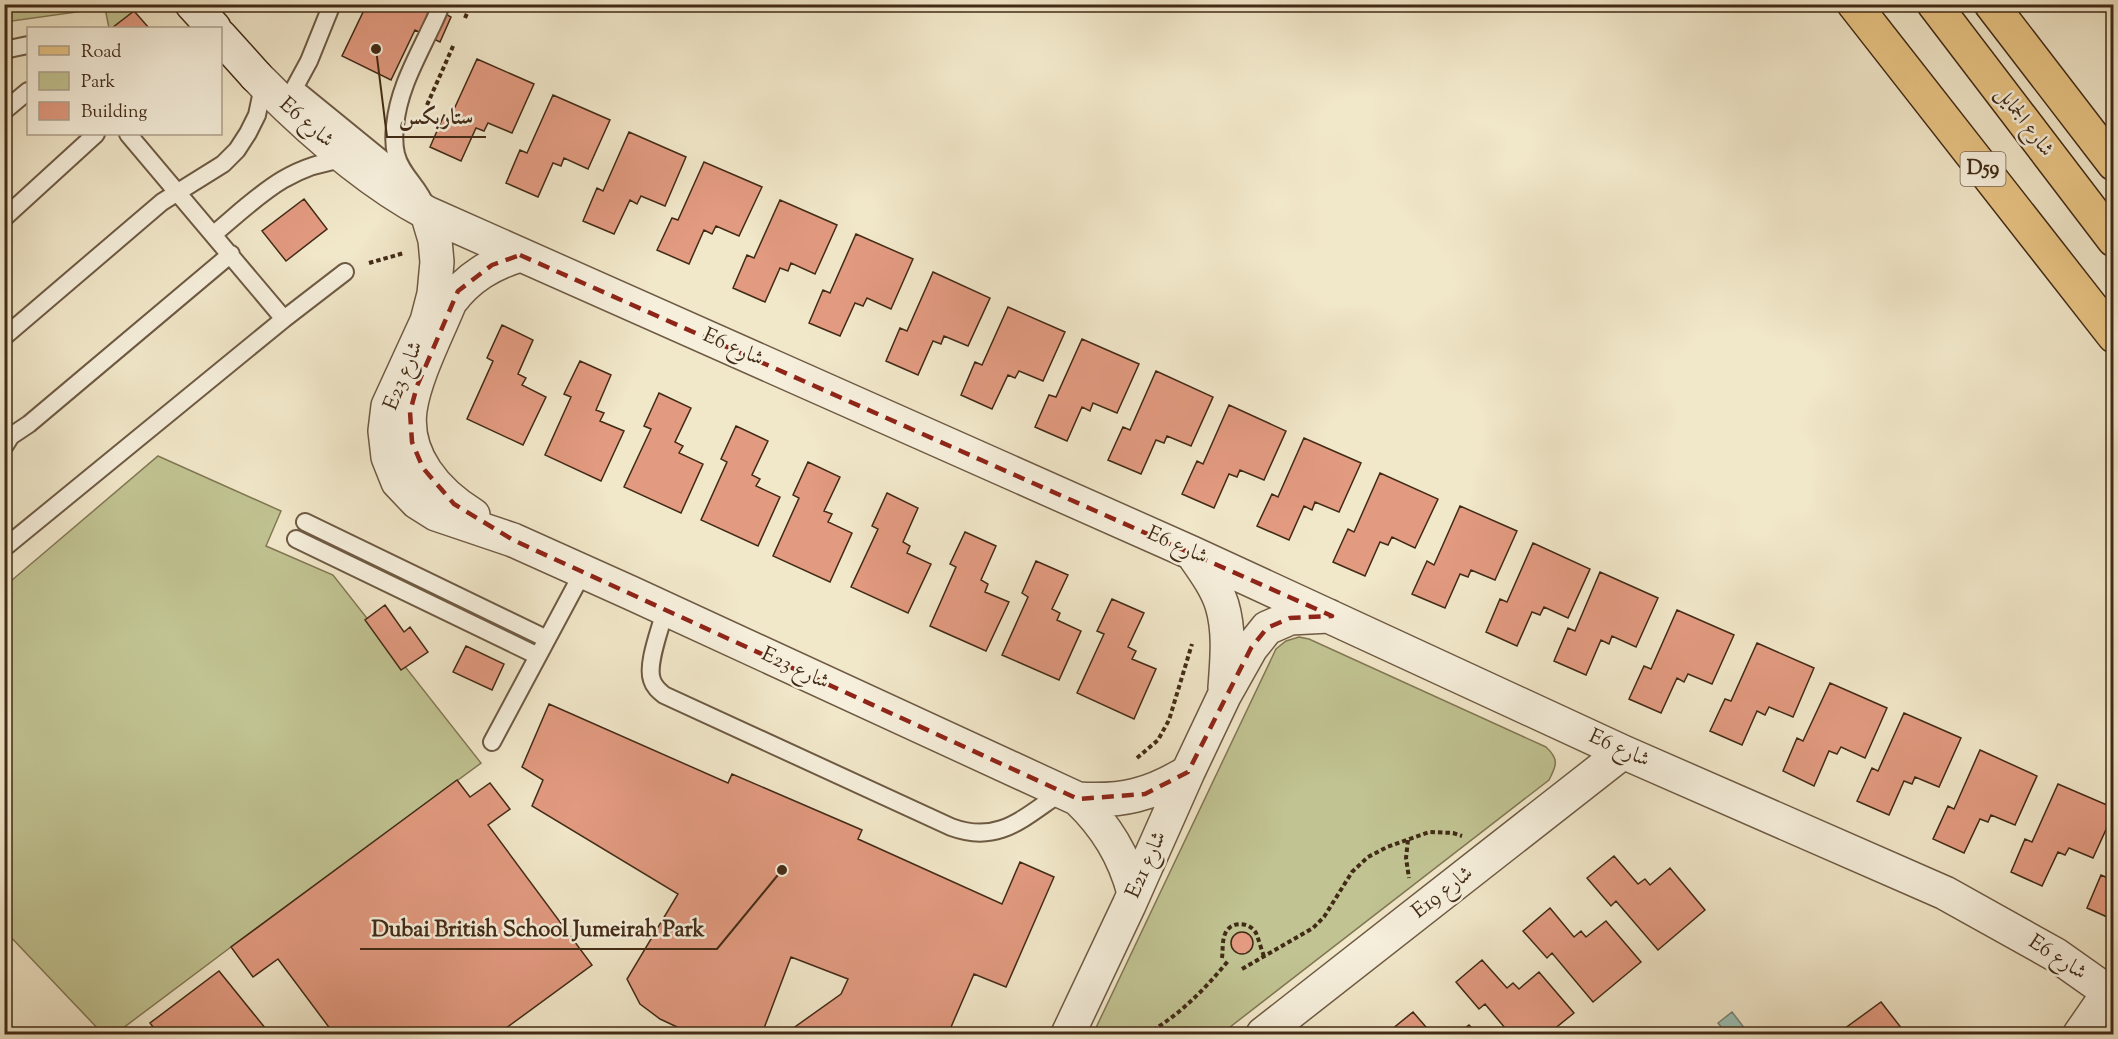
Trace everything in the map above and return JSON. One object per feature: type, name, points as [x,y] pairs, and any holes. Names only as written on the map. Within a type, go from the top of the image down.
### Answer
[{"type":"main road","name":"D59","points":[[1854,4],[2114,336]]},
{"type":"main road","name":"شارع الجمايل","points":[[1935,4],[2114,240]]},
{"type":"main road","points":[[1991,4],[2114,165]]},
{"type":"street","points":[[192,4],[212,27]]},
{"type":"street","name":"E6 شارع","points":[[222,38],[256,76],[290,96],[347,159],[427,213],[1332,616],[1623,752],[1945,893],[2056,956],[2111,994]]},
{"type":"street","name":"E23 شارع","points":[[427,213],[435,240],[437,271],[432,307],[388,406],[385,431],[388,458],[398,482],[426,508],[450,520],[513,540]]},
{"type":"street","points":[[437,271],[446,243],[464,229],[468,248],[460,278],[450,302]]},
{"type":"street","name":"E23 شارع","points":[[520,255],[492,265],[458,291],[450,302],[417,386],[410,412],[412,442],[423,468],[440,490],[454,504],[513,540],[1070,795],[1094,814],[1112,839],[1128,870],[1134,893]]},
{"type":"street","name":"E21 شارع","points":[[1192,553],[1208,576],[1222,604],[1227,632],[1224,696]]},
{"type":"street","name":"E21 شارع","points":[[1068,1035],[1188,772],[1224,696],[1251,648],[1268,628],[1290,618],[1311,615],[1332,616]]},
{"type":"street","name":"E19 شارع","points":[[1263,1035],[1623,752]]},
{"type":"street","name":"E23 شارع","points":[[1070,795],[1101,800],[1123,799],[1145,794],[1188,772]]},
{"type":"street","points":[[2080,1035],[2111,994]]},
{"type":"lane","points":[[332,4],[309,61],[290,96],[408,180],[423,198],[427,213]]},
{"type":"lane","points":[[408,180],[395,151],[396,109],[402,89],[441,4]]},
{"type":"lane","points":[[4,50],[27,45]]},
{"type":"lane","points":[[4,337],[162,202],[223,164],[237,150],[256,115],[261,96],[256,76]]},
{"type":"lane","points":[[4,111],[27,92]]},
{"type":"lane","points":[[4,218],[95,135]]},
{"type":"lane","points":[[129,135],[284,319]]},
{"type":"lane","points":[[214,234],[281,180],[316,164],[347,159]]},
{"type":"lane","points":[[7,437],[29,424],[231,254]]},
{"type":"lane","points":[[4,548],[284,319],[345,272]]},
{"type":"lane","points":[[305,522],[547,639]]},
{"type":"lane","points":[[296,539],[538,656]]},
{"type":"lane","points":[[492,742],[583,572]]},
{"type":"lane","points":[[665,610],[651,664],[651,680],[664,695],[919,812],[967,832],[982,834],[999,831],[1070,795]]},
{"type":"path","points":[[462,25],[471,4]]},
{"type":"path","points":[[422,115],[458,35]]},
{"type":"path","points":[[1145,794],[1132,763],[1158,740],[1169,720],[1194,638]]},
{"type":"path","points":[[1242,969],[1313,928],[1324,917],[1352,872],[1368,857],[1387,847],[1429,832],[1452,833],[1474,841],[1491,856]]},
{"type":"path","points":[[1222,958],[1226,932],[1232,925],[1240,924],[1249,926],[1255,932],[1264,956]]},
{"type":"path","points":[[1146,1035],[1182,1010],[1228,961]]},
{"type":"highlighted area","points":[[520,255],[1332,616],[1290,618],[1267,628],[1251,648],[1188,772],[1145,794],[1078,799],[513,540],[454,504],[423,468],[412,442],[410,412],[417,386],[458,291],[492,265]]},
{"type":"green space","points":[[4,5],[144,5],[113,27],[109,27],[105,8],[5,22]]},
{"type":"green space","points":[[158,456],[281,511],[266,546],[333,575],[481,763],[115,1034],[103,1034],[5,931],[5,586]]},
{"type":"green space","points":[[1299,637],[1309,639],[1546,747],[1555,759],[1554,770],[1549,780],[1221,1034],[1093,1034],[1276,649],[1286,641]]},
{"type":"water","points":[[1732,1012],[1749,1034],[1727,1034],[1718,1023]]},
{"type":"building","points":[[352,4],[428,4],[451,17],[440,42],[415,30],[391,80],[342,56],[364,10]]},
{"type":"building","points":[[134,11],[148,27],[113,27]]},
{"type":"building","points":[[477,59],[534,84],[512,133],[488,123],[484,131],[476,128],[461,161],[430,147],[444,115],[450,118]]},
{"type":"building","points":[[553,95],[610,120],[588,169],[564,158],[561,166],[553,163],[538,197],[506,183],[520,150],[527,153]]},
{"type":"building","points":[[629,132],[686,157],[665,206],[641,196],[637,204],[630,200],[614,234],[583,221],[597,188],[603,191]]},
{"type":"building","points":[[704,162],[762,187],[739,236],[716,226],[712,234],[704,230],[689,264],[657,250],[672,218],[678,220]]},
{"type":"building","points":[[304,199],[327,229],[286,261],[262,231]]},
{"type":"building","points":[[780,200],[837,225],[815,274],[791,263],[788,271],[780,268],[765,302],[733,288],[747,255],[754,258]]},
{"type":"building","points":[[856,234],[913,259],[891,309],[867,298],[863,306],[855,303],[840,336],[809,323],[823,290],[830,293]]},
{"type":"building","points":[[933,272],[990,298],[968,346],[944,336],[941,344],[933,341],[918,375],[886,361],[900,328],[907,331]]},
{"type":"building","points":[[1008,307],[1065,332],[1043,381],[1019,371],[1015,378],[1008,375],[992,409],[961,395],[975,362],[982,365]]},
{"type":"building","points":[[502,325],[533,340],[518,374],[526,378],[522,385],[546,397],[523,445],[467,419],[493,361],[487,358]]},
{"type":"building","points":[[1082,339],[1139,364],[1117,413],[1093,403],[1090,411],[1082,407],[1067,441],[1035,427],[1049,395],[1056,397]]},
{"type":"building","points":[[580,361],[611,375],[596,410],[604,413],[600,421],[624,431],[601,481],[545,455],[571,397],[564,394]]},
{"type":"building","points":[[1156,371],[1213,397],[1191,446],[1167,436],[1164,443],[1156,440],[1141,474],[1108,460],[1123,427],[1130,430]]},
{"type":"building","points":[[659,393],[691,408],[675,442],[683,446],[679,453],[703,464],[681,513],[624,487],[651,429],[644,426]]},
{"type":"building","points":[[1229,405],[1286,431],[1264,480],[1240,470],[1237,477],[1229,474],[1214,508],[1182,494],[1197,461],[1203,464]]},
{"type":"building","points":[[736,426],[768,441],[752,475],[760,479],[756,486],[780,497],[758,546],[701,520],[727,462],[721,459]]},
{"type":"building","points":[[1304,438],[1361,463],[1339,512],[1315,502],[1312,510],[1304,506],[1289,540],[1257,526],[1272,494],[1278,497]]},
{"type":"building","points":[[808,462],[840,477],[824,511],[832,514],[828,522],[852,533],[830,582],[773,556],[799,498],[793,495]]},
{"type":"building","points":[[1380,473],[1438,499],[1415,548],[1392,537],[1388,545],[1380,542],[1365,576],[1333,562],[1348,529],[1354,532]]},
{"type":"building","points":[[887,493],[918,508],[903,542],[910,546],[907,553],[931,564],[908,613],[851,587],[878,529],[872,526]]},
{"type":"building","points":[[1460,506],[1517,531],[1495,580],[1471,570],[1468,577],[1460,574],[1445,608],[1412,594],[1427,561],[1434,565]]},
{"type":"building","points":[[965,532],[996,546],[981,580],[988,584],[985,592],[1009,602],[986,651],[930,626],[956,567],[950,564]]},
{"type":"building","points":[[1533,543],[1590,569],[1568,618],[1544,607],[1540,615],[1532,612],[1517,646],[1486,632],[1500,599],[1507,602]]},
{"type":"building","points":[[1036,561],[1068,575],[1052,609],[1060,613],[1057,620],[1081,631],[1059,680],[1002,655],[1028,597],[1022,593]]},
{"type":"building","points":[[1600,572],[1658,598],[1636,647],[1612,636],[1609,644],[1601,640],[1586,675],[1554,661],[1568,628],[1575,631]]},
{"type":"building","points":[[1112,599],[1144,613],[1128,647],[1136,651],[1132,659],[1156,669],[1134,719],[1077,693],[1104,634],[1097,631]]},
{"type":"building","points":[[385,605],[404,632],[410,627],[428,652],[401,670],[365,620]]},
{"type":"building","points":[[1677,610],[1734,635],[1712,684],[1688,674],[1684,682],[1677,678],[1661,713],[1629,699],[1644,666],[1651,669]]},
{"type":"building","points":[[1757,643],[1814,668],[1793,717],[1769,707],[1765,715],[1757,711],[1742,745],[1710,731],[1725,699],[1731,701]]},
{"type":"building","points":[[466,646],[504,664],[492,690],[453,672]]},
{"type":"building","points":[[1830,683],[1887,708],[1865,758],[1841,747],[1837,754],[1829,751],[1814,786],[1783,771],[1797,738],[1803,741]]},
{"type":"building","points":[[549,704],[728,783],[732,774],[862,830],[858,839],[1002,904],[1020,862],[1054,877],[1006,987],[974,974],[948,1034],[785,1034],[841,994],[848,979],[791,957],[763,1031],[755,1034],[692,1034],[660,1019],[640,1004],[627,979],[678,894],[532,806],[543,780],[522,767]]},
{"type":"building","points":[[1904,713],[1961,738],[1939,787],[1915,777],[1912,784],[1904,781],[1889,815],[1857,801],[1872,768],[1878,771]]},
{"type":"building","points":[[1980,750],[2037,776],[2015,825],[1991,815],[1988,822],[1980,819],[1964,853],[1933,839],[1948,806],[1954,809]]},
{"type":"building","points":[[457,780],[470,797],[490,783],[510,809],[488,825],[592,965],[498,1034],[334,1034],[278,959],[253,977],[231,947]]},
{"type":"building","points":[[2058,784],[2114,808],[2114,812],[2093,858],[2069,848],[2065,855],[2058,852],[2042,886],[2011,872],[2025,839],[2032,842]]},
{"type":"building","points":[[1614,856],[1638,884],[1645,879],[1650,885],[1670,868],[1705,910],[1658,950],[1616,901],[1611,906],[1587,878]]},
{"type":"building","points":[[2114,866],[2114,920],[2087,908],[2101,875],[2108,878]]},
{"type":"building","points":[[1550,908],[1574,937],[1581,931],[1586,937],[1606,921],[1641,962],[1593,1002],[1552,953],[1547,958],[1523,931]]},
{"type":"building","points":[[1242,932],[1250,935],[1253,943],[1250,951],[1242,954],[1234,951],[1231,943],[1234,935]]},
{"type":"building","points":[[1482,960],[1507,988],[1513,983],[1519,989],[1539,972],[1574,1013],[1548,1034],[1510,1034],[1485,1004],[1479,1009],[1456,982]]},
{"type":"building","points":[[219,971],[270,1034],[158,1034],[150,1023]]},
{"type":"building","points":[[1881,1002],[1906,1034],[1837,1034]]},
{"type":"building","points":[[1413,1012],[1432,1034],[1386,1034]]},
{"type":"building","points":[[1469,1025],[1477,1034],[1457,1034]]},
{"type":"place","name":"ستاربكس","points":[[376,49]]},
{"type":"place","name":"Dubai British School Jumeirah Park","points":[[782,870]]}]
